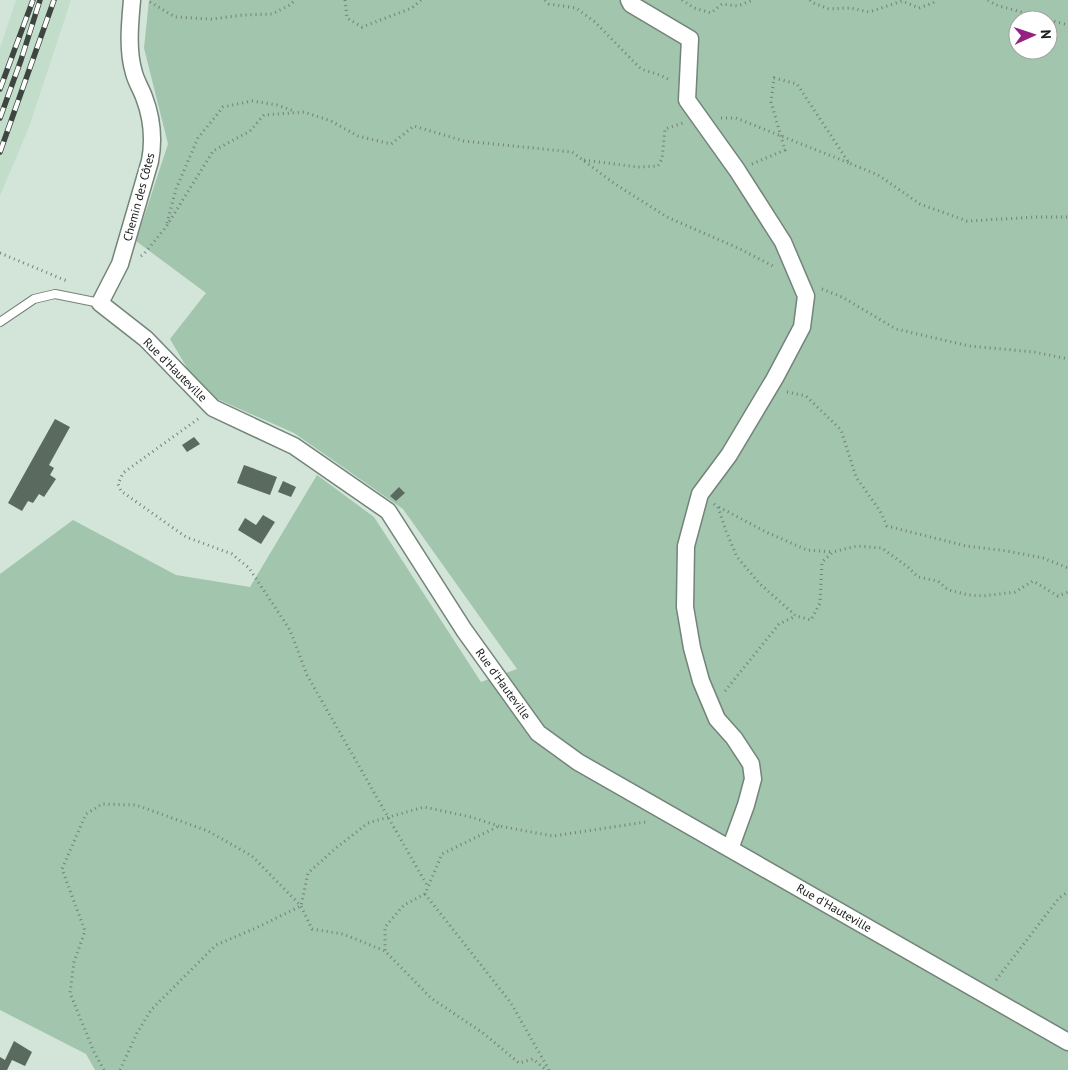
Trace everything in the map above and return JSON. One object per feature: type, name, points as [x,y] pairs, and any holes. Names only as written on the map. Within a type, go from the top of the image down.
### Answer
[{"type":"street","name":"Chemin des Côtes","points":[[100,303],[120,264],[150,161],[153,144],[151,123],[145,99],[133,72],[130,27],[132,0]]},
{"type":"street","points":[[629,0],[631,4],[690,39],[687,100],[737,170],[783,242],[806,296],[802,326],[769,388],[729,456],[700,494],[686,546],[684,607],[701,681],[716,719],[734,738],[752,764],[753,778],[746,805],[730,849]]},
{"type":"street","name":"Rue d'Hauteville","points":[[100,303],[146,338],[213,408],[294,446],[388,511],[464,630],[538,733],[578,762],[1068,1042]]},
{"type":"lane","name":"Rue d'Hauteville","points":[[0,322],[34,299],[55,294],[100,303]]},
{"type":"path","points":[[146,0],[175,17],[212,19],[272,14],[290,5],[295,0]]},
{"type":"path","points":[[345,0],[347,18],[362,27],[412,8],[421,0]]},
{"type":"path","points":[[545,0],[548,4],[576,8],[595,22],[640,69],[660,75],[687,91]]},
{"type":"path","points":[[682,0],[694,8],[711,13],[722,4],[738,6],[753,0]]},
{"type":"path","points":[[812,1],[829,10],[850,8],[869,12],[902,1],[919,8],[937,0]]},
{"type":"path","points":[[988,0],[996,5],[1068,25]]},
{"type":"path","points":[[737,170],[785,150],[771,102],[774,78],[797,84],[849,163]]},
{"type":"path","points":[[166,227],[176,189],[198,138],[223,107],[252,101],[277,105],[297,112]]},
{"type":"path","points":[[120,264],[144,254],[166,227],[214,151],[250,131],[264,115],[304,112],[331,121],[358,136],[391,144],[414,126],[464,141],[572,152],[615,184],[667,217],[740,248],[798,279],[842,297],[896,329],[969,346],[1034,352],[1068,359]]},
{"type":"path","points":[[582,159],[638,167],[658,166],[662,159],[665,129],[700,118],[736,118],[878,175],[920,204],[967,222],[1068,217]]},
{"type":"path","points":[[0,253],[14,259]]},
{"type":"path","points":[[769,388],[806,396],[841,430],[856,477],[880,511],[887,526],[966,546],[1043,558],[1068,568]]},
{"type":"path","points":[[213,408],[123,474],[118,484],[121,491],[186,537],[232,554],[249,568],[290,630],[307,675],[428,887]]},
{"type":"path","points":[[700,494],[718,507],[766,532],[807,550],[833,552],[857,546],[882,548],[918,577],[938,581],[948,590],[961,594],[983,596],[1014,592],[1033,581],[1058,596],[1068,592]]},
{"type":"path","points":[[718,507],[737,557],[760,584],[796,616],[811,620],[820,603],[822,562],[833,552]]},
{"type":"path","points":[[711,707],[779,624],[796,616]]},
{"type":"path","points":[[104,1070],[94,1052],[70,993],[74,962],[85,931],[62,869],[86,814],[102,804],[136,805],[208,831],[252,856],[301,906],[312,929],[343,934],[385,951],[431,998],[483,1033],[519,1063],[533,1059],[548,1070]]},
{"type":"path","points":[[301,906],[308,873],[336,848],[368,823],[424,806],[499,826],[553,836],[676,818]]},
{"type":"path","points":[[385,951],[385,927],[404,905],[425,894],[442,854],[499,826]]},
{"type":"path","points":[[983,993],[1012,961],[1059,898],[1068,892]]},
{"type":"path","points":[[425,894],[511,1003],[548,1070]]},
{"type":"path","points":[[120,1070],[137,1033],[151,1010],[216,945],[301,906]]},
{"type":"shaded area","points":[[16,0],[71,0],[29,127],[0,196],[0,48]]},
{"type":"shaded area","points":[[149,0],[1068,0],[1068,1070],[95,1070],[86,1054],[0,1010],[0,574],[73,520],[176,575],[250,587],[317,475],[374,517],[481,682],[517,669],[403,509],[294,433],[215,398],[190,373],[170,339],[206,293],[136,241],[168,144],[144,48]]},
{"type":"building","points":[[55,419],[70,427],[49,465],[54,468],[50,475],[56,479],[44,497],[39,494],[33,503],[28,501],[22,511],[8,503]]},
{"type":"building","points":[[194,437],[200,444],[187,452],[182,445]]},
{"type":"building","points":[[244,465],[277,477],[270,495],[237,483]]},
{"type":"building","points":[[283,481],[296,487],[291,497],[278,492]]},
{"type":"building","points":[[399,487],[405,493],[396,501],[390,496]]},
{"type":"building","points":[[263,515],[275,522],[261,544],[238,530],[245,518],[256,525]]},
{"type":"building","points":[[14,1041],[32,1052],[25,1066],[12,1060],[7,1070],[0,1070],[0,1057],[5,1060]]},
{"type":"railway","points":[[0,89],[33,0]]},
{"type":"railway","points":[[0,118],[40,0]]},
{"type":"railway","points":[[0,152],[54,0]]}]
